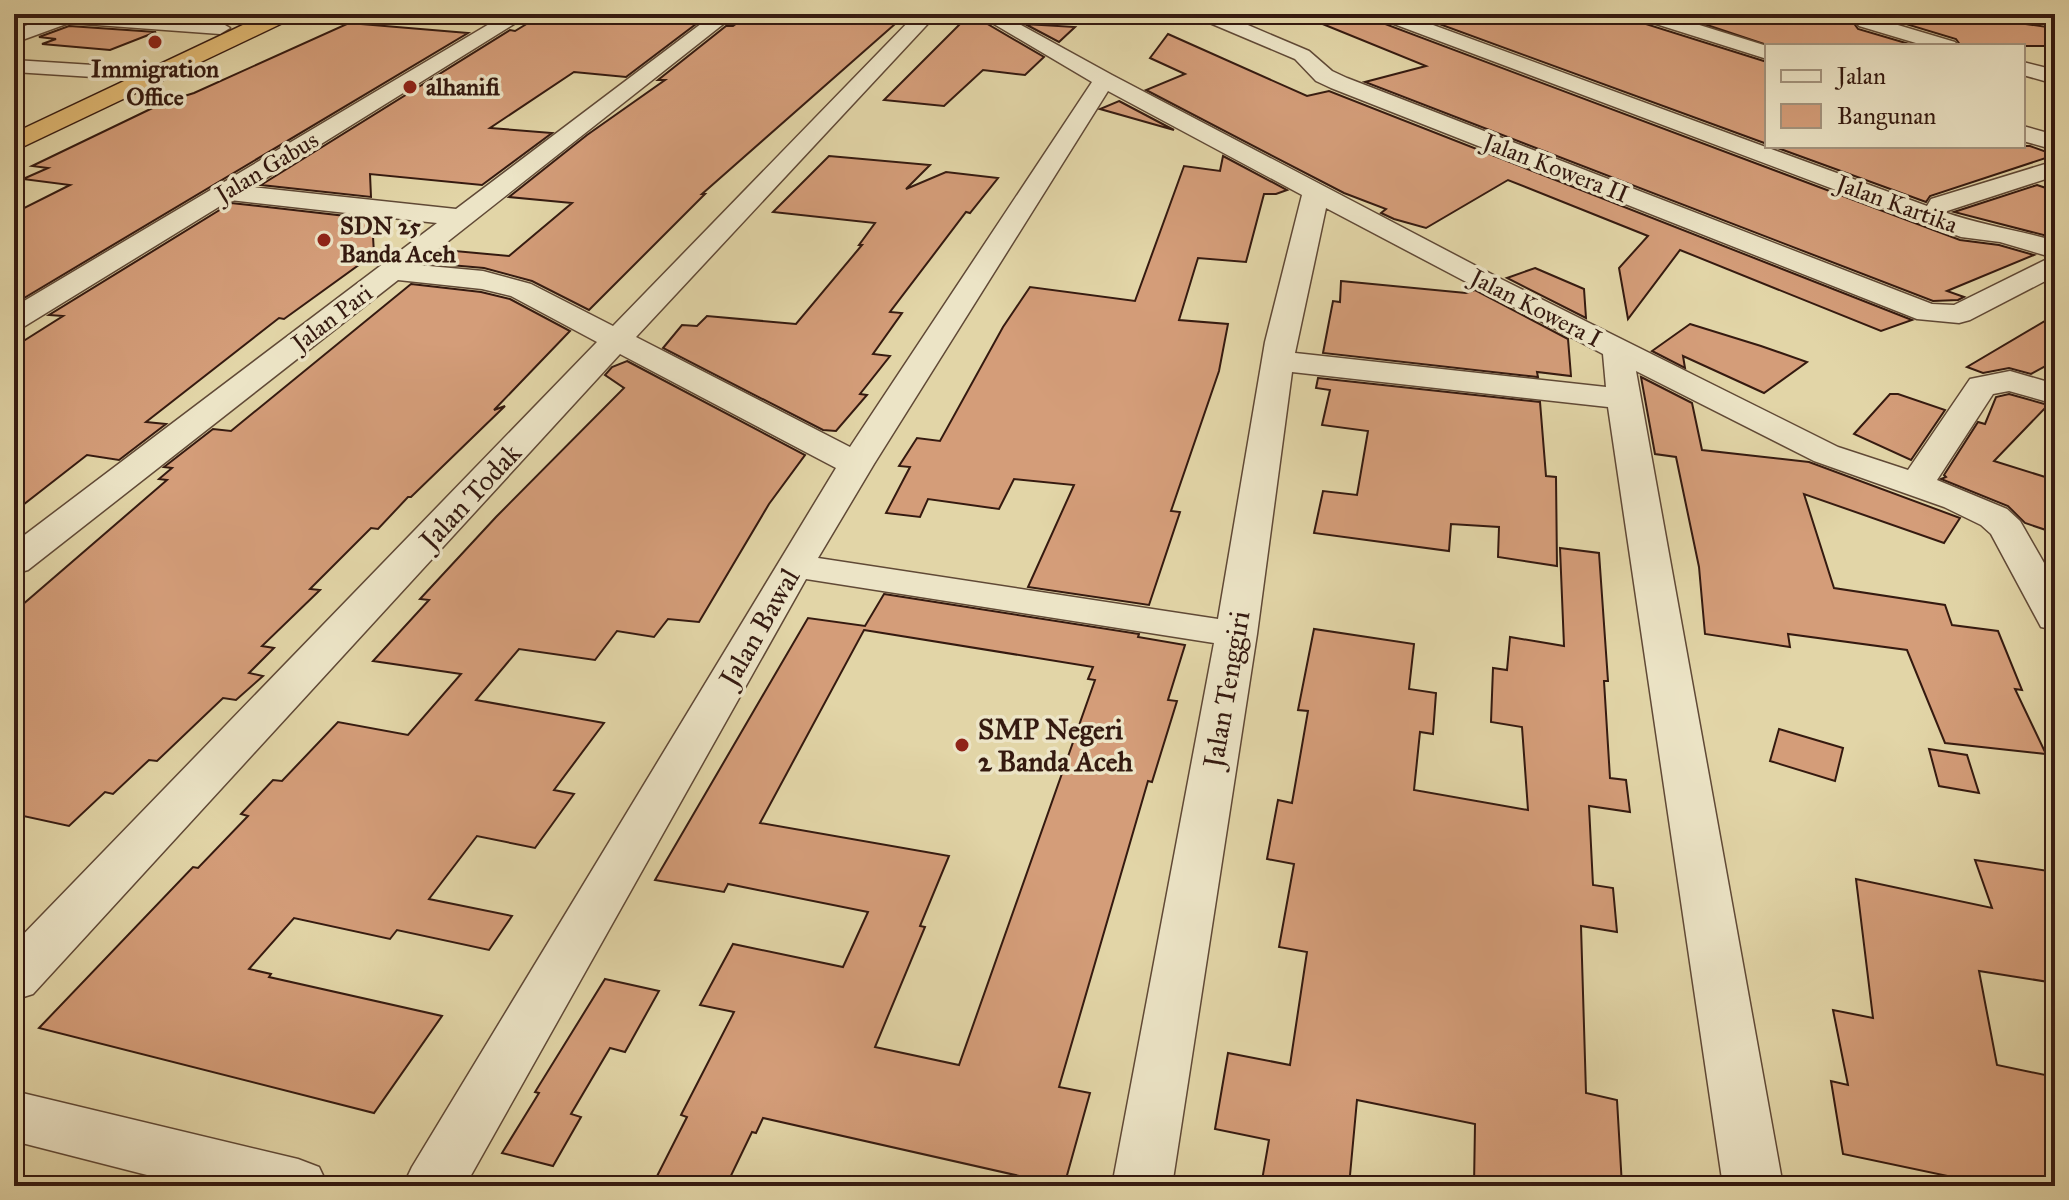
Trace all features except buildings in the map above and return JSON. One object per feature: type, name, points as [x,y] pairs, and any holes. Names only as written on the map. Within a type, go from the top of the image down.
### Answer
[{"type":"highway","points":[[14,124],[250,14]]},
{"type":"highway","points":[[14,143],[283,14]]},
{"type":"street","name":"Jalan Gabus","points":[[14,320],[520,14]]},
{"type":"street","name":"Jalan Pari","points":[[14,562],[726,14]]},
{"type":"street","name":"Jalan Todak","points":[[14,979],[118,865],[927,14]]},
{"type":"street","name":"Jalan Kowera I","points":[[987,14],[1316,193],[1826,454],[1957,499],[1994,517],[2013,539],[2055,618]]},
{"type":"street","name":"Jalan Kowera II","points":[[1205,14],[1302,55],[1324,76],[1339,83],[1916,309],[1942,316],[1959,314],[2055,265]]},
{"type":"street","name":"Jalan Kartika","points":[[1385,14],[1971,231],[2003,234]]},
{"type":"street","points":[[1416,14],[1765,141]]},
{"type":"street","points":[[1644,14],[1765,52]]},
{"type":"street","points":[[14,37],[67,17],[220,28]]},
{"type":"street","points":[[1865,18],[1942,44]]},
{"type":"street","points":[[14,66],[125,73]]},
{"type":"street","points":[[2025,69],[2055,77]]},
{"type":"street","name":"Jalan Bawal","points":[[433,1186],[794,566],[856,464],[1104,80]]},
{"type":"street","points":[[2025,134],[2055,143]]},
{"type":"street","name":"Jalan Kartika","points":[[1783,148],[1988,222],[2003,234]]},
{"type":"street","points":[[1940,205],[2055,168]]},
{"type":"street","points":[[226,192],[462,218]]},
{"type":"street","name":"Jalan Tenggiri","points":[[1142,1186],[1279,361],[1316,193]]},
{"type":"street","points":[[2003,234],[2055,250]]},
{"type":"street","points":[[393,271],[483,280],[513,287],[856,464]]},
{"type":"street","points":[[1618,349],[1623,399],[1753,1186]]},
{"type":"street","points":[[1279,361],[1623,399]]},
{"type":"street","points":[[1916,485],[1982,386],[2010,381],[2055,394]]},
{"type":"street","points":[[2013,539],[2055,552]]},
{"type":"street","points":[[794,566],[1236,634]]},
{"type":"street","points":[[14,1116],[298,1186]]},
{"type":"place","name":"Immigration Office","points":[[155,42]]},
{"type":"place","name":"alhanifi","points":[[410,87]]},
{"type":"place","name":"SDN 25 Banda Aceh","points":[[324,240]]},
{"type":"place","name":"SMP Negeri 2 Banda Aceh","points":[[962,745]]}]
